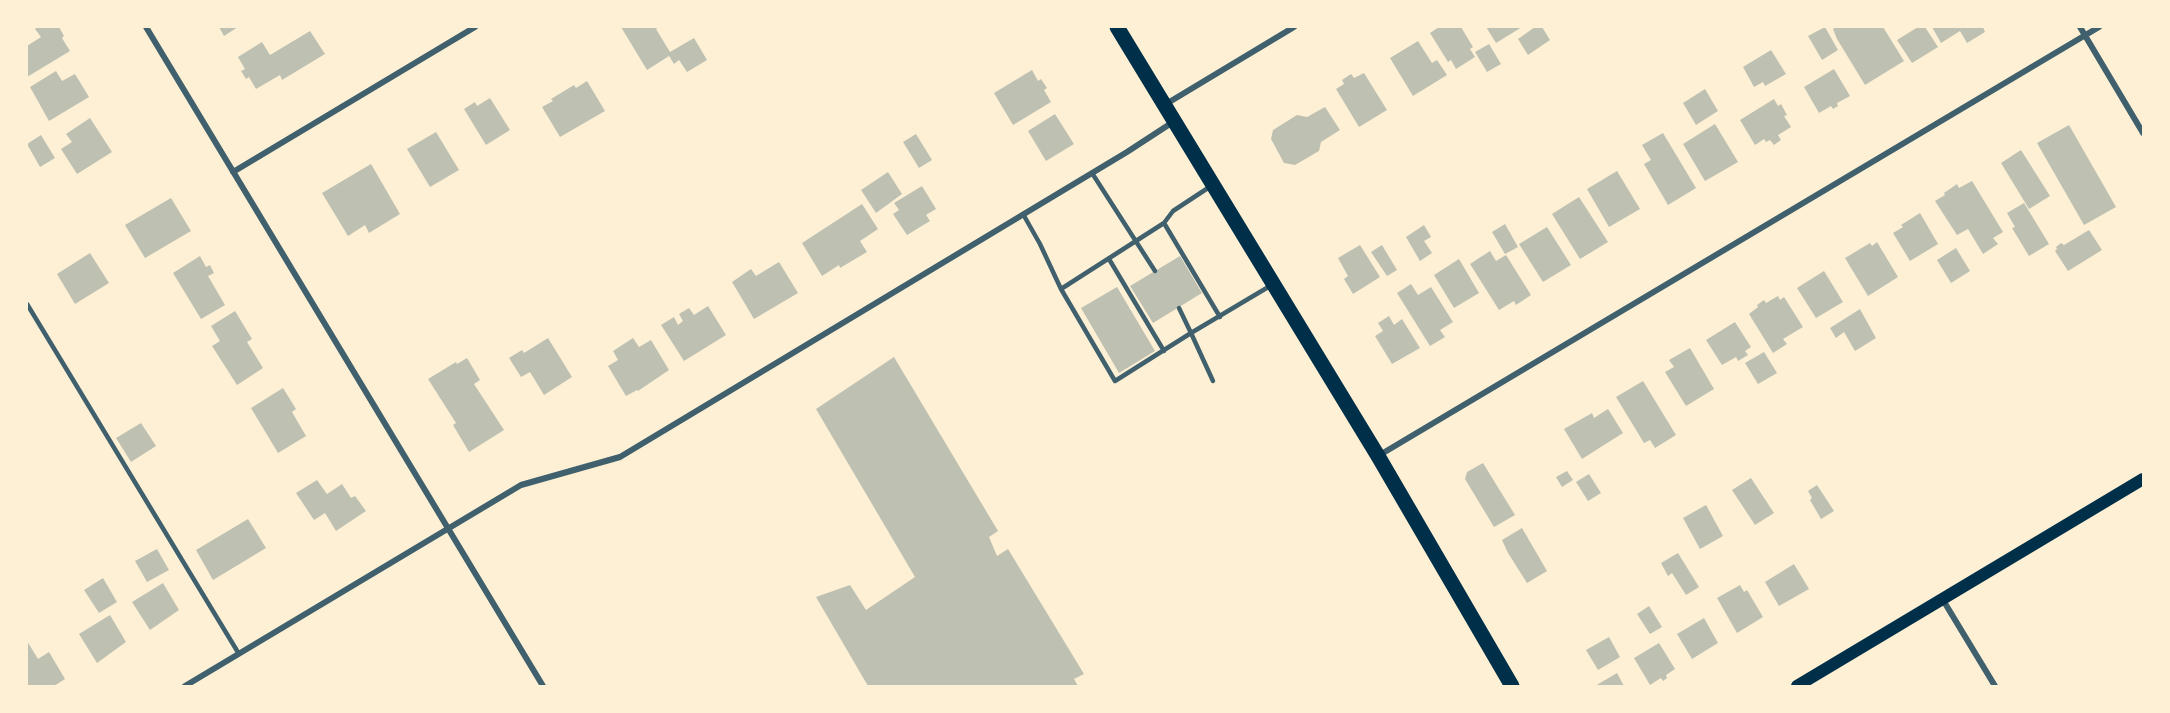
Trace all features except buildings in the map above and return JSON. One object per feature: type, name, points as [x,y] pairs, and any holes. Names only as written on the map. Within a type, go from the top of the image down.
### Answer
[{"type":"main road","points":[[1117,27],[1378,456],[1512,686]]},
{"type":"main road","points":[[1797,686],[2143,479]]},
{"type":"street","points":[[146,27],[543,686]]},
{"type":"street","points":[[233,172],[475,27]]},
{"type":"street","points":[[1164,105],[1294,27]]},
{"type":"street","points":[[2080,27],[2143,132]]},
{"type":"street","points":[[1378,456],[2099,27]]},
{"type":"street","points":[[185,686],[521,484],[620,457],[1092,173],[1174,121]]},
{"type":"street","points":[[1943,600],[1995,686]]},
{"type":"lane","points":[[1092,173],[1155,271]]},
{"type":"lane","points":[[1061,289],[1164,223],[1173,212],[1212,184]]},
{"type":"lane","points":[[1023,214],[1061,289],[1115,381],[1273,284]]},
{"type":"lane","points":[[1164,223],[1220,317]]},
{"type":"lane","points":[[1108,259],[1164,351]]},
{"type":"lane","points":[[27,304],[238,654]]},
{"type":"lane","points":[[1179,308],[1213,381]]}]
